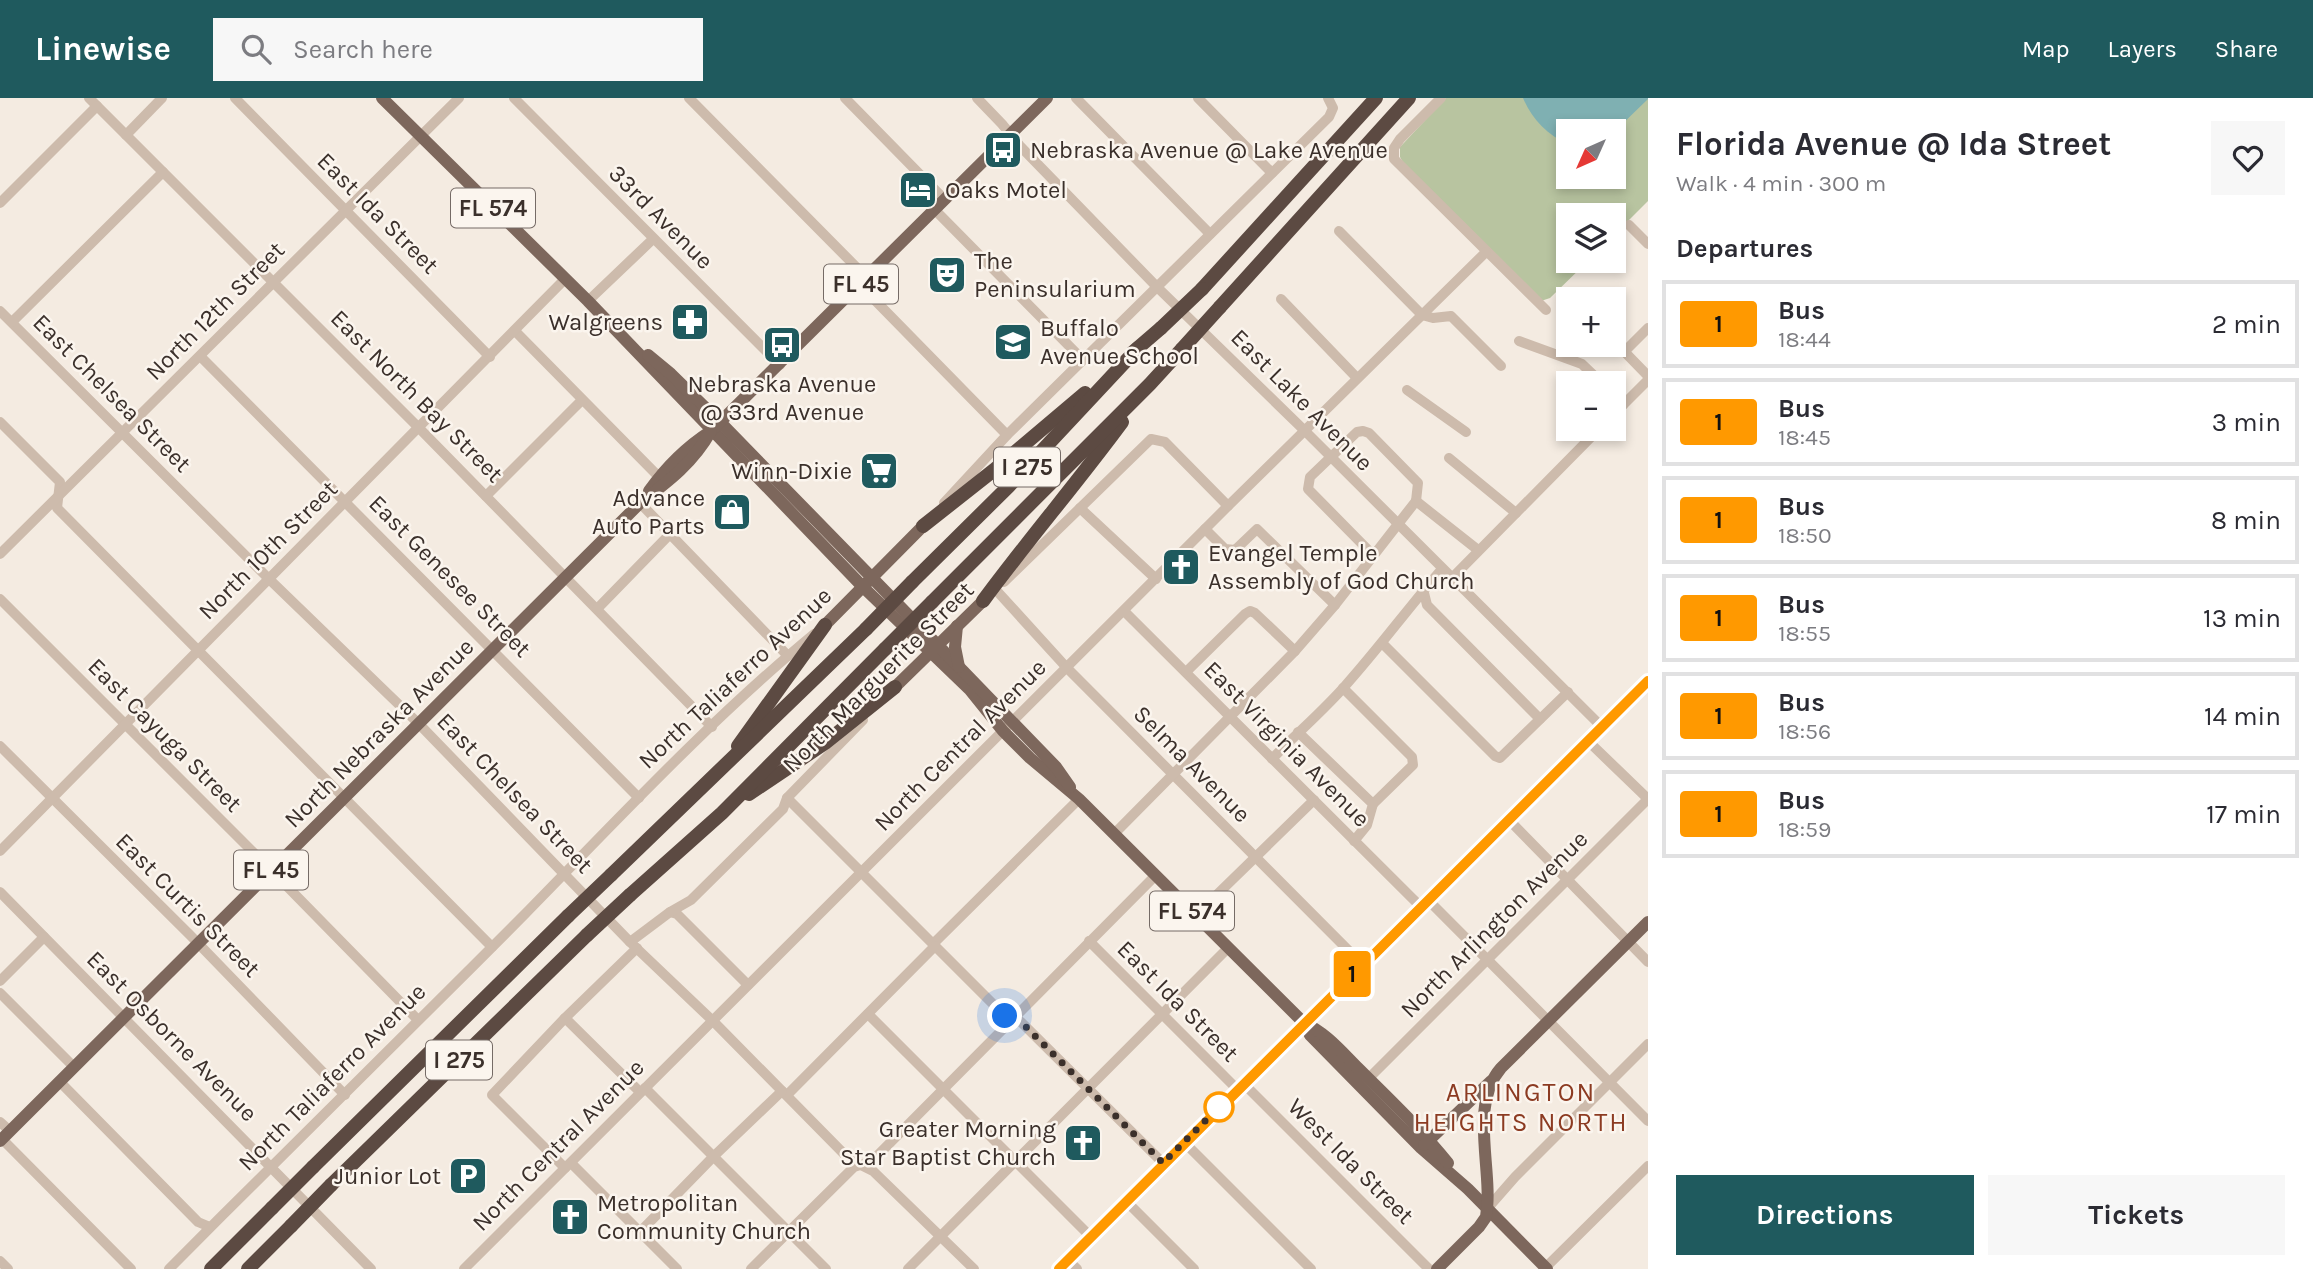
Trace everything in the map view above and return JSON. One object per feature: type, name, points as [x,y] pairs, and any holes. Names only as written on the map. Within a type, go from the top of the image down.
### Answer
[{"type":"highway","name":"I 275","points":[[211,1269],[1009,486],[1138,348],[1202,289],[1376,98]]},
{"type":"highway","name":"I 275","points":[[248,1269],[587,935],[722,813],[1150,384],[1411,98]]},
{"type":"highway","points":[[923,526],[994,470],[1138,348]]},
{"type":"highway","points":[[983,601],[1150,384]]},
{"type":"highway","points":[[724,768],[825,625]]},
{"type":"highway","points":[[722,813],[824,743],[895,687]]},
{"type":"main road","name":"FL 574","points":[[382,98],[605,319],[671,374],[716,427],[934,648],[970,690],[1056,767],[1079,799],[1304,1023],[1310,1035],[1425,1144],[1546,1268]]},
{"type":"main road","name":"North Nebraska Avenue","points":[[640,503],[659,477],[691,444],[716,427],[1047,98]]},
{"type":"main road","name":"FL 574","points":[[716,427],[854,561],[867,582]]},
{"type":"main road","name":"North Nebraska Avenue","points":[[4,1137],[640,503],[666,484],[699,453],[716,427]]},
{"type":"main road","name":"North Taliaferro Avenue","points":[[825,625],[923,526]]},
{"type":"main road","points":[[854,561],[871,563],[891,557]]},
{"type":"main road","name":"North Marguerite Street","points":[[895,687],[983,601]]},
{"type":"main road","points":[[957,626],[955,647],[959,667]]},
{"type":"main road","name":"FL 574","points":[[934,648],[959,667],[1008,726]]},
{"type":"main road","points":[[1068,1266],[1091,1237],[1163,1163],[1648,681]]},
{"type":"main road","points":[[1425,1144],[1648,922]]},
{"type":"main road","name":"FL 574","points":[[1304,1023],[1317,1028],[1369,1079],[1425,1144]]},
{"type":"main road","points":[[1437,1269],[1484,1221],[1487,1209],[1484,1116],[1491,1081]]},
{"type":"street","points":[[126,135],[162,98]]},
{"type":"street","name":"East Ida Street","points":[[235,98],[490,356]]},
{"type":"street","name":"North 12th Street","points":[[2,547],[58,497],[458,98]]},
{"type":"street","name":"33rd Avenue","points":[[513,98],[779,365]]},
{"type":"street","points":[[690,98],[1007,435]]},
{"type":"street","points":[[845,98],[945,200]]},
{"type":"street","name":"East Lake Avenue","points":[[977,98],[1157,287],[1602,727]]},
{"type":"street","points":[[1076,98],[1210,234]]},
{"type":"street","points":[[1198,98],[1272,173]]},
{"type":"street","name":"North Taliaferro Avenue","points":[[923,526],[1007,435],[1329,117],[1333,108],[1328,98]]},
{"type":"street","points":[[1441,98],[1400,139],[1394,148],[1394,159],[1546,310]]},
{"type":"street","points":[[0,203],[93,102]]},
{"type":"street","name":"East North Bay Street","points":[[93,102],[419,428],[712,727]]},
{"type":"street","points":[[12,322],[163,172]]},
{"type":"street","points":[[935,210],[1083,360]]},
{"type":"street","points":[[1629,225],[1648,244]]},
{"type":"street","points":[[1339,231],[1422,314],[1433,318],[1451,316],[1501,366]]},
{"type":"street","points":[[588,301],[653,239]]},
{"type":"street","name":"North Central Avenue","points":[[464,1269],[1486,252]]},
{"type":"street","name":"North 10th Street","points":[[0,851],[565,279]]},
{"type":"street","points":[[1281,299],[1357,378]]},
{"type":"street","name":"East Chelsea Street","points":[[0,311],[419,724],[634,945],[849,1158],[873,1171],[974,1269]]},
{"type":"street","points":[[1626,350],[1648,328]]},
{"type":"street","points":[[515,331],[659,477]]},
{"type":"street","points":[[1519,341],[1582,364],[1589,371]]},
{"type":"street","points":[[1626,354],[1648,378],[1626,402]]},
{"type":"street","name":"East Genesee Street","points":[[200,356],[639,798]]},
{"type":"street","points":[[1408,390],[1466,432]]},
{"type":"street","points":[[486,496],[582,400]]},
{"type":"street","points":[[0,422],[60,482],[57,508],[492,947]]},
{"type":"street","points":[[1114,834],[1295,651],[1335,605],[1416,501],[1418,483],[1369,433],[1363,431],[1357,432],[1310,477],[1308,489],[1373,555]]},
{"type":"street","name":"North Marguerite Street","points":[[983,601],[1148,442],[1156,439],[1165,442],[1228,506]]},
{"type":"street","points":[[1452,578],[1587,441]]},
{"type":"street","points":[[1449,458],[1516,513]]},
{"type":"street","points":[[1416,501],[1478,550]]},
{"type":"street","points":[[640,503],[788,656]]},
{"type":"street","points":[[1080,508],[1156,579]]},
{"type":"street","points":[[1205,529],[1225,549],[1235,550],[1257,529],[1335,605]]},
{"type":"street","points":[[597,609],[670,534]]},
{"type":"street","points":[[1272,758],[1343,688],[1442,569]]},
{"type":"street","points":[[1423,589],[1427,606],[1540,719]]},
{"type":"street","name":"Selma Avenue","points":[[996,590],[1067,668],[1362,964]]},
{"type":"street","name":"East Cayuga Street","points":[[0,599],[418,1020]]},
{"type":"street","name":"East Virginia Avenue","points":[[1124,611],[1354,841],[1488,960],[1648,1121]]},
{"type":"street","points":[[1186,671],[1250,611],[1255,612],[1295,651]]},
{"type":"street","name":"North Taliaferro Avenue","points":[[169,1269],[273,1168],[639,798],[788,656],[825,625]]},
{"type":"street","points":[[1382,643],[1500,758],[1568,692]]},
{"type":"street","name":"North Marguerite Street","points":[[568,1166],[492,1095],[634,945],[670,912],[691,900],[783,809],[787,798],[895,687]]},
{"type":"street","points":[[1343,688],[1412,757],[1413,765],[1373,804],[1367,825],[1354,841]]},
{"type":"street","points":[[1298,732],[1373,804]]},
{"type":"street","points":[[1588,741],[1648,799]]},
{"type":"street","name":"East Curtis Street","points":[[0,746],[345,1095]]},
{"type":"street","points":[[787,798],[1005,1016],[1014,1017],[1163,1163]]},
{"type":"street","points":[[640,1232],[714,1156],[869,1014],[1079,799]]},
{"type":"street","name":"North Arlington Avenue","points":[[1369,1079],[1648,799]]},
{"type":"street","points":[[1196,915],[1314,800]]},
{"type":"street","points":[[1509,820],[1648,961]]},
{"type":"street","points":[[751,1269],[854,1167],[872,1161],[1156,876]]},
{"type":"street","name":"East Osborne Avenue","points":[[0,892],[371,1269]]},
{"type":"street","points":[[684,921],[685,907],[691,900]]},
{"type":"street","points":[[670,912],[677,914],[748,985]]},
{"type":"street","points":[[0,981],[44,937]]},
{"type":"street","name":"East Ida Street","points":[[1089,942],[1161,1014],[1240,1086]]},
{"type":"street","points":[[908,1269],[1228,948]]},
{"type":"street","points":[[0,993],[74,1067]]},
{"type":"street","points":[[869,1014],[1091,1237]]},
{"type":"street","points":[[565,1018],[714,1156],[826,1269]]},
{"type":"street","points":[[1487,1209],[1498,1194],[1648,1044]]},
{"type":"street","points":[[60,1082],[198,1222],[210,1227]]},
{"type":"street","name":"West Ida Street","points":[[1240,1086],[1429,1269]]},
{"type":"street","points":[[0,1122],[4,1137],[131,1269]]},
{"type":"street","points":[[1184,1142],[1311,1269]]},
{"type":"street","points":[[568,1166],[677,1269]]},
{"type":"street","points":[[1546,1268],[1648,1166]]},
{"type":"street","points":[[1126,1201],[1194,1269]]},
{"type":"street","points":[[0,1261],[8,1269]]},
{"type":"green space","points":[[1446,98],[1648,98],[1648,201],[1626,223],[1626,203],[1556,203],[1556,273],[1576,273],[1561,287],[1556,287],[1556,292],[1550,298],[1541,301],[1405,166],[1400,157],[1400,147]]},
{"type":"water","points":[[1523,98],[1648,98],[1626,120],[1556,119],[1556,138],[1541,126]]},
{"type":"bus line","name":"1","points":[[1059,1269],[1648,681]]},
{"type":"place","name":"Nebraska Avenue @ Lake Avenue","points":[[1003,150]]},
{"type":"place","name":"Oaks Motel","points":[[918,190]]},
{"type":"place","name":"The Peninsularium","points":[[947,275]]},
{"type":"place","name":"Walgreens","points":[[690,322]]},
{"type":"place","name":"Buffalo Avenue School","points":[[1013,342]]},
{"type":"place","name":"Nebraska Avenue @ 33rd Avenue","points":[[782,345]]},
{"type":"place","name":"Winn-Dixie","points":[[879,471]]},
{"type":"place","name":"Advance Auto Parts","points":[[732,512]]},
{"type":"place","name":"Evangel Temple Assembly of God Church","points":[[1181,567]]},
{"type":"place","name":"Greater Morning Star Baptist Church","points":[[1083,1143]]},
{"type":"place","name":"Junior Lot","points":[[468,1176]]},
{"type":"place","name":"Metropolitan Community Church","points":[[570,1217]]},
{"type":"district","name":"ARLINGTON HEIGHTS NORTH","points":[[1521,1107]]},
{"type":"route","points":[[1005,1016],[1014,1017],[1021,1022],[1163,1163],[1222,1104],[1219,1107]]}]
